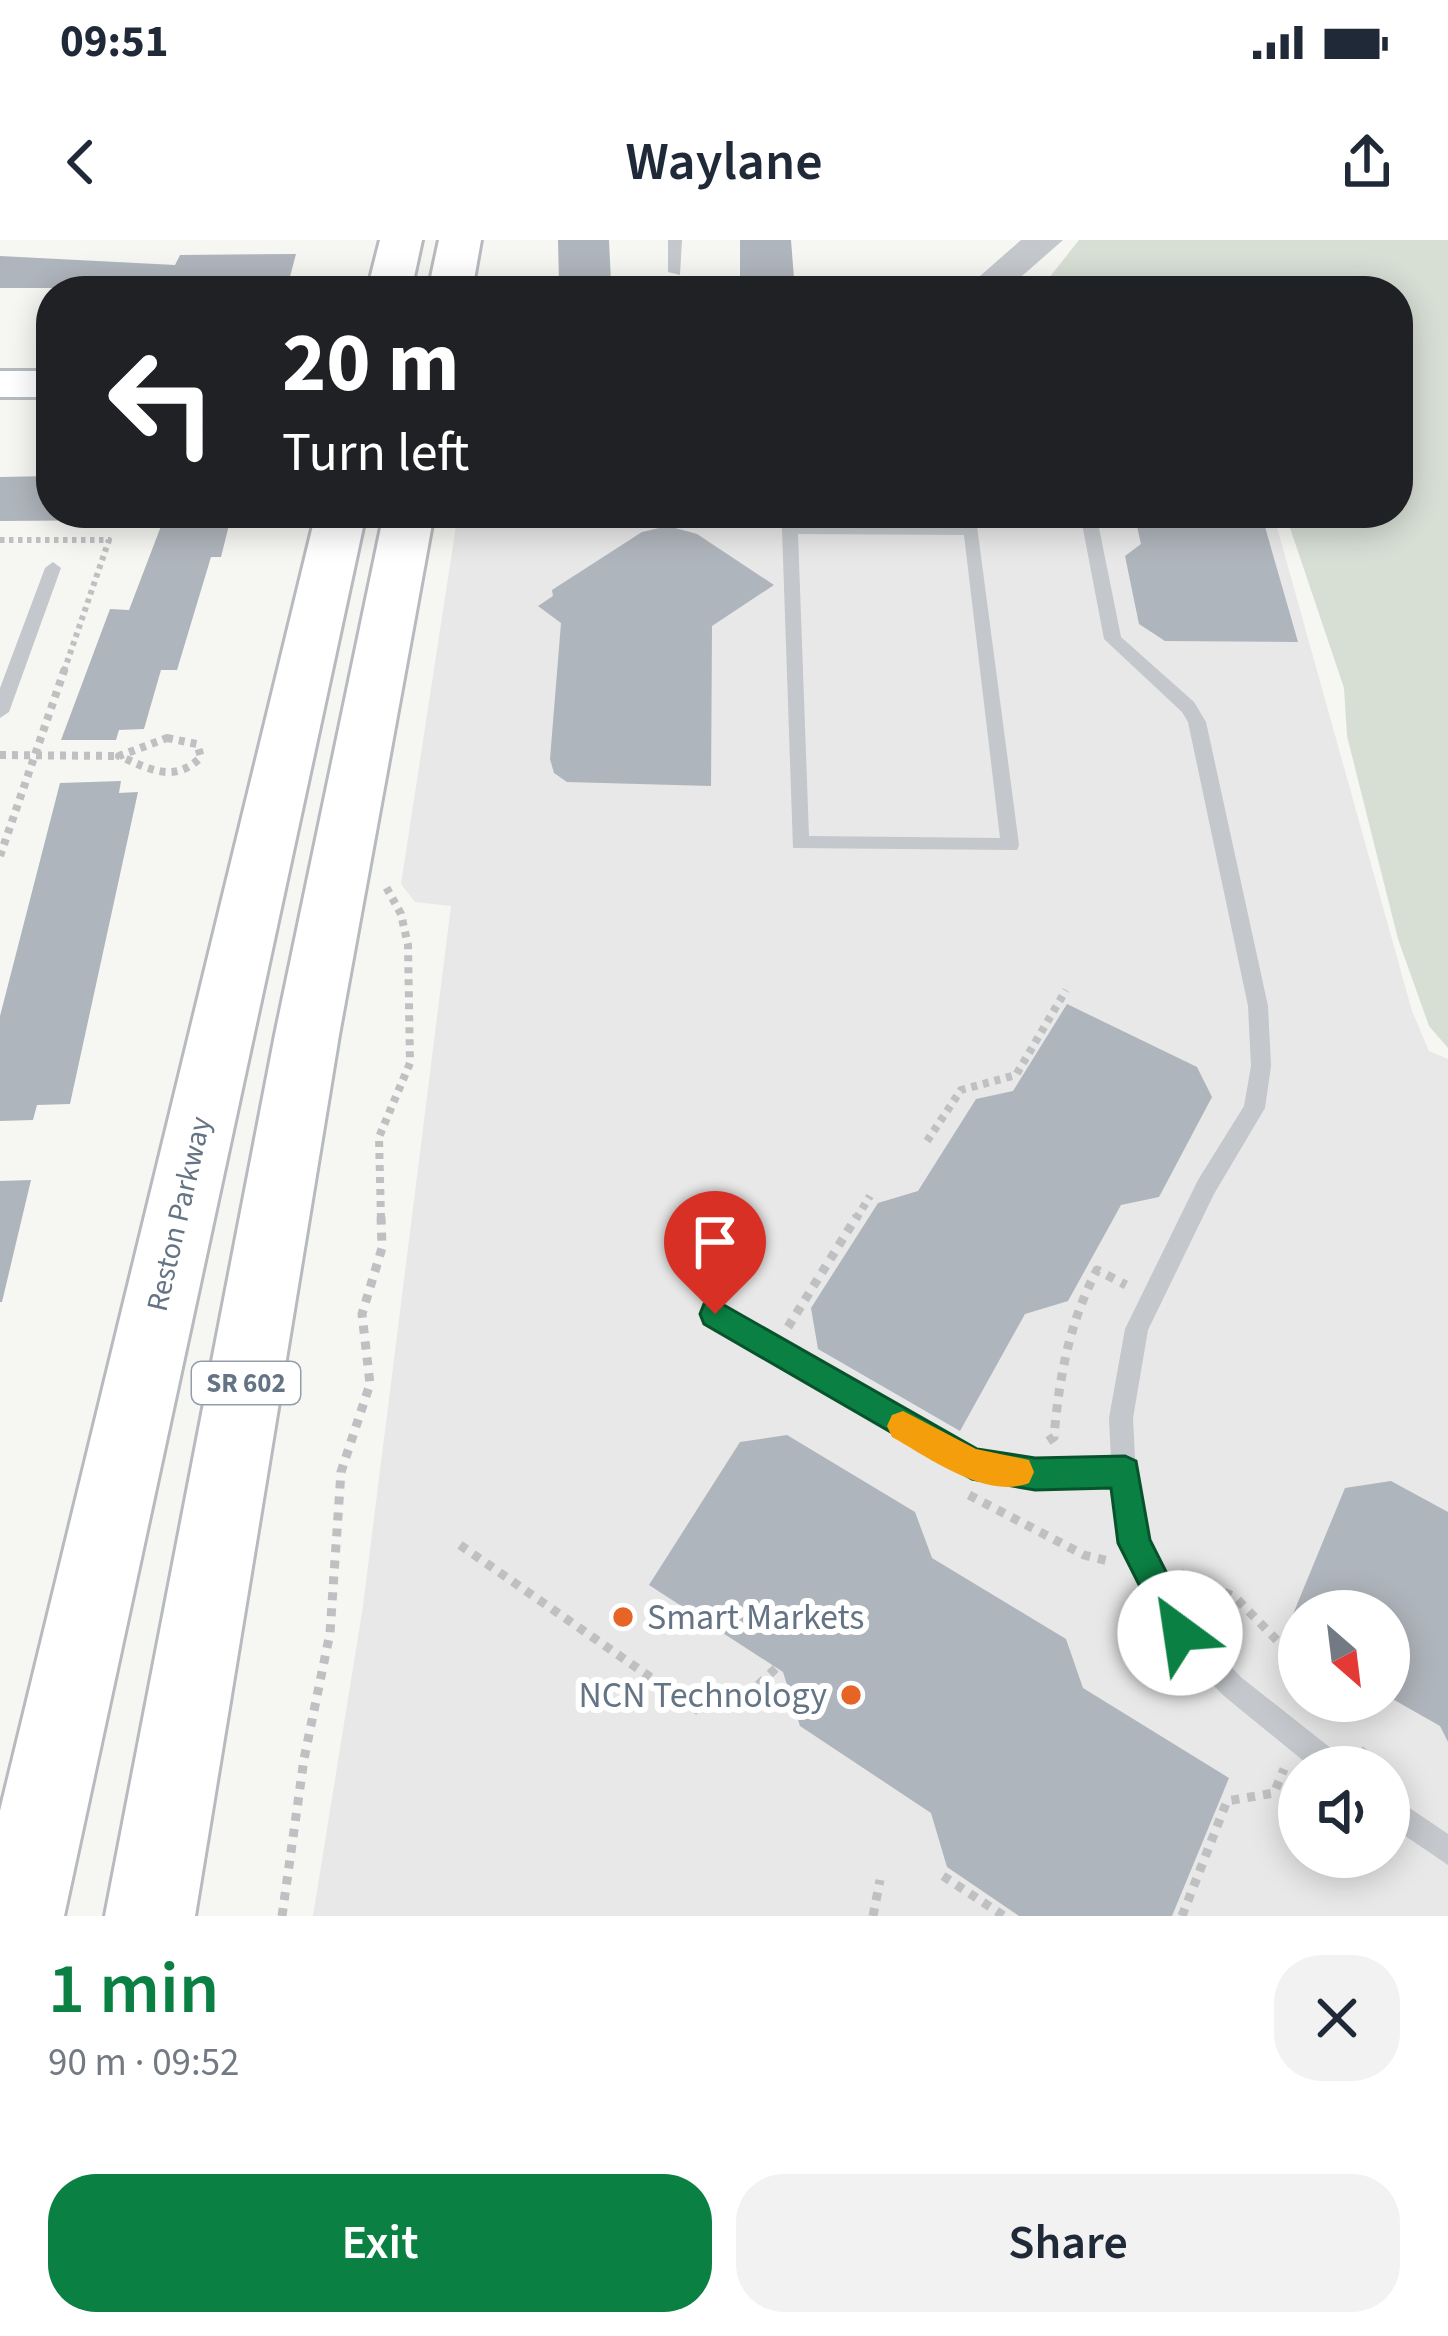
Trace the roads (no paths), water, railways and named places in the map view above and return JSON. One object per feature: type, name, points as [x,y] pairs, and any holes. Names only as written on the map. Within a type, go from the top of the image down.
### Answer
[{"type":"main road","points":[[393,276],[401,240]]},
{"type":"main road","points":[[454,276],[460,240]]},
{"type":"main road","points":[[0,384],[36,384]]},
{"type":"main road","points":[[0,420],[36,420]]},
{"type":"main road","name":"Reston Parkway","points":[[20,1916],[338,528]]},
{"type":"main road","name":"SR 602","points":[[149,1916],[307,1035],[406,528]]},
{"type":"street","points":[[1000,276],[1044,240]]},
{"type":"lane","points":[[675,240],[675,272]]},
{"type":"lane","points":[[790,528],[800,843],[1010,845],[971,530],[935,528]]},
{"type":"lane","points":[[1091,528],[1114,639],[1188,707],[1197,722],[1261,1025],[1254,1108],[1150,1298],[1124,1387],[1125,1472],[1134,1543],[1172,1620],[1233,1687],[1306,1746]]},
{"type":"lane","points":[[0,712],[53,568]]},
{"type":"lane","points":[[715,1314],[961,1458],[1035,1474],[1125,1472]]},
{"type":"lane","points":[[1410,1823],[1448,1851]]},
{"type":"place","name":"Smart Markets","points":[[623,1617]]},
{"type":"place","name":"NCN Technology","points":[[851,1695]]}]
